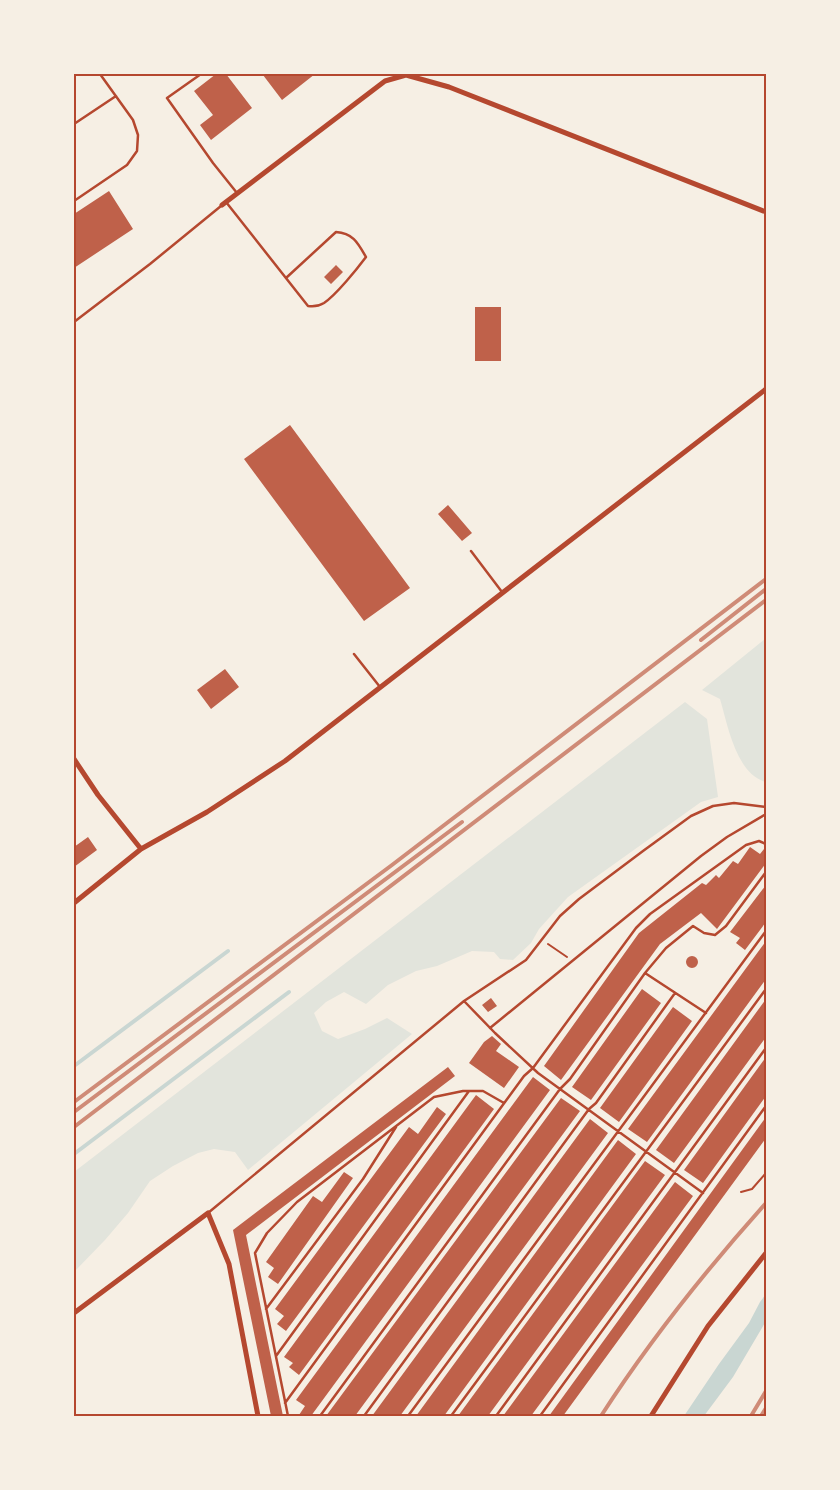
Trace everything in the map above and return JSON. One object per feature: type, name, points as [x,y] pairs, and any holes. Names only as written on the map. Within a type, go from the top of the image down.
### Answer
[{"type":"street","points":[[224,204],[385,81],[406,74],[449,87],[766,212]]},
{"type":"street","points":[[74,903],[141,849],[207,812],[286,761],[766,389]]},
{"type":"street","points":[[74,758],[98,795],[141,849]]},
{"type":"street","points":[[74,1313],[208,1213],[229,1264],[258,1416]]},
{"type":"street","points":[[651,1416],[708,1326],[766,1253]]},
{"type":"lane","points":[[74,201],[127,165],[137,151],[138,136],[134,120],[100,74]]},
{"type":"lane","points":[[201,74],[167,98],[213,163],[237,193]]},
{"type":"lane","points":[[74,124],[116,96]]},
{"type":"lane","points":[[74,322],[224,204],[308,306],[314,307],[323,304],[358,268],[366,257],[354,238],[345,232],[336,232],[286,278]]},
{"type":"lane","points":[[471,551],[502,593]]},
{"type":"lane","points":[[354,654],[380,687]]},
{"type":"lane","points":[[208,1213],[464,1001],[526,960],[560,916],[579,898],[691,816],[713,806],[734,803],[766,807]]},
{"type":"lane","points":[[490,1028],[701,856],[727,837],[766,814]]},
{"type":"lane","points":[[285,1403],[504,1103],[524,1076],[533,1068],[636,928],[696,880],[746,845],[759,841],[766,844]]},
{"type":"lane","points":[[320,1416],[560,1089],[570,1079],[645,973],[666,948],[694,926],[704,933],[714,935],[726,926],[766,872]]},
{"type":"lane","points":[[408,1416],[766,931]]},
{"type":"lane","points":[[645,973],[706,1013]]},
{"type":"lane","points":[[451,1416],[766,989]]},
{"type":"lane","points":[[364,1416],[589,1109],[596,1103],[675,992]]},
{"type":"lane","points":[[464,1001],[533,1068],[703,1193]]},
{"type":"lane","points":[[496,1416],[766,1048]]},
{"type":"lane","points":[[288,1416],[255,1253],[267,1233],[297,1202],[434,1097],[469,1091],[483,1091],[504,1103]]},
{"type":"lane","points":[[276,1356],[469,1091]]},
{"type":"lane","points":[[540,1416],[766,1106]]},
{"type":"lane","points":[[266,1309],[363,1178],[399,1124]]},
{"type":"path","points":[[542,941],[574,960]]},
{"type":"path","points":[[741,1192],[752,1189],[766,1173]]},
{"type":"shaded area","points":[[766,638],[766,782],[756,777],[740,759],[730,735],[720,699],[702,690]]},
{"type":"shaded area","points":[[685,702],[707,719],[718,797],[701,802],[568,897],[539,929],[531,943],[513,960],[500,959],[494,952],[472,951],[437,966],[416,971],[388,985],[366,1004],[344,992],[326,1002],[314,1013],[322,1031],[338,1039],[387,1018],[412,1034],[248,1170],[235,1152],[214,1149],[198,1153],[150,1181],[128,1213],[74,1272],[74,1172]]},
{"type":"shaded area","points":[[766,1294],[766,1321],[733,1377],[704,1416],[684,1416],[749,1323]]},
{"type":"building","points":[[216,74],[226,74],[252,108],[211,140],[200,125],[213,115],[194,91]]},
{"type":"building","points":[[264,74],[315,74],[282,100]]},
{"type":"building","points":[[109,191],[133,229],[74,268],[74,214]]},
{"type":"building","points":[[336,265],[343,272],[331,284],[324,277]]},
{"type":"building","points":[[475,307],[501,307],[501,361],[475,361]]},
{"type":"building","points":[[290,425],[410,588],[364,621],[244,459]]},
{"type":"building","points":[[448,505],[472,533],[462,541],[438,514]]},
{"type":"building","points":[[225,669],[239,687],[211,709],[197,690]]},
{"type":"building","points":[[88,837],[97,850],[74,867],[74,847]]},
{"type":"building","points":[[750,847],[760,854],[764,849],[766,850],[766,863],[717,929],[701,913],[660,944],[561,1080],[544,1066],[639,933],[702,883],[706,885],[716,875],[719,878],[733,861],[738,864]]},
{"type":"building","points":[[766,885],[766,922],[745,950],[736,943],[740,938],[730,932]]},
{"type":"building","points":[[766,941],[766,979],[647,1142],[628,1129]]},
{"type":"building","points":[[690,956],[694,956],[698,962],[694,968],[690,968],[686,964],[686,960]]},
{"type":"building","points":[[642,989],[661,1003],[591,1100],[572,1087]]},
{"type":"building","points":[[491,998],[497,1006],[488,1012],[482,1005]]},
{"type":"building","points":[[766,999],[766,1037],[674,1163],[656,1150]]},
{"type":"building","points":[[673,1007],[692,1021],[619,1122],[600,1108]]},
{"type":"building","points":[[492,1036],[501,1044],[496,1051],[519,1067],[504,1088],[469,1063],[484,1042]]},
{"type":"building","points":[[766,1057],[766,1096],[703,1183],[684,1170]]},
{"type":"building","points":[[448,1067],[455,1076],[246,1235],[283,1416],[271,1416],[233,1230]]},
{"type":"building","points":[[533,1077],[550,1090],[311,1416],[300,1416],[305,1406],[296,1400]]},
{"type":"building","points":[[476,1095],[494,1109],[299,1375],[289,1367],[293,1363],[284,1357]]},
{"type":"building","points":[[561,1098],[580,1111],[355,1416],[326,1416]]},
{"type":"building","points":[[437,1107],[446,1114],[286,1331],[277,1324],[284,1316],[275,1309],[409,1127],[418,1134]]},
{"type":"building","points":[[766,1117],[766,1138],[563,1416],[549,1416]]},
{"type":"building","points":[[590,1119],[608,1133],[400,1416],[372,1416]]},
{"type":"building","points":[[618,1140],[636,1154],[444,1416],[416,1416]]},
{"type":"building","points":[[645,1161],[665,1175],[488,1416],[458,1416]]},
{"type":"building","points":[[344,1172],[353,1178],[278,1284],[268,1277],[274,1268],[266,1262],[313,1196],[322,1202]]},
{"type":"building","points":[[675,1182],[693,1196],[531,1416],[503,1416]]},
{"type":"waterway","points":[[74,1066],[228,951]]},
{"type":"waterway","points":[[74,1154],[289,992]]},
{"type":"railway","points":[[74,1102],[392,865],[766,579]]},
{"type":"railway","points":[[701,640],[766,589]]},
{"type":"railway","points":[[74,1127],[766,600]]},
{"type":"railway","points":[[74,1112],[462,822]]},
{"type":"railway","points":[[601,1416],[679,1306],[766,1203]]},
{"type":"railway","points":[[751,1416],[766,1391]]},
{"type":"railway","points":[[761,1416],[766,1408]]}]
